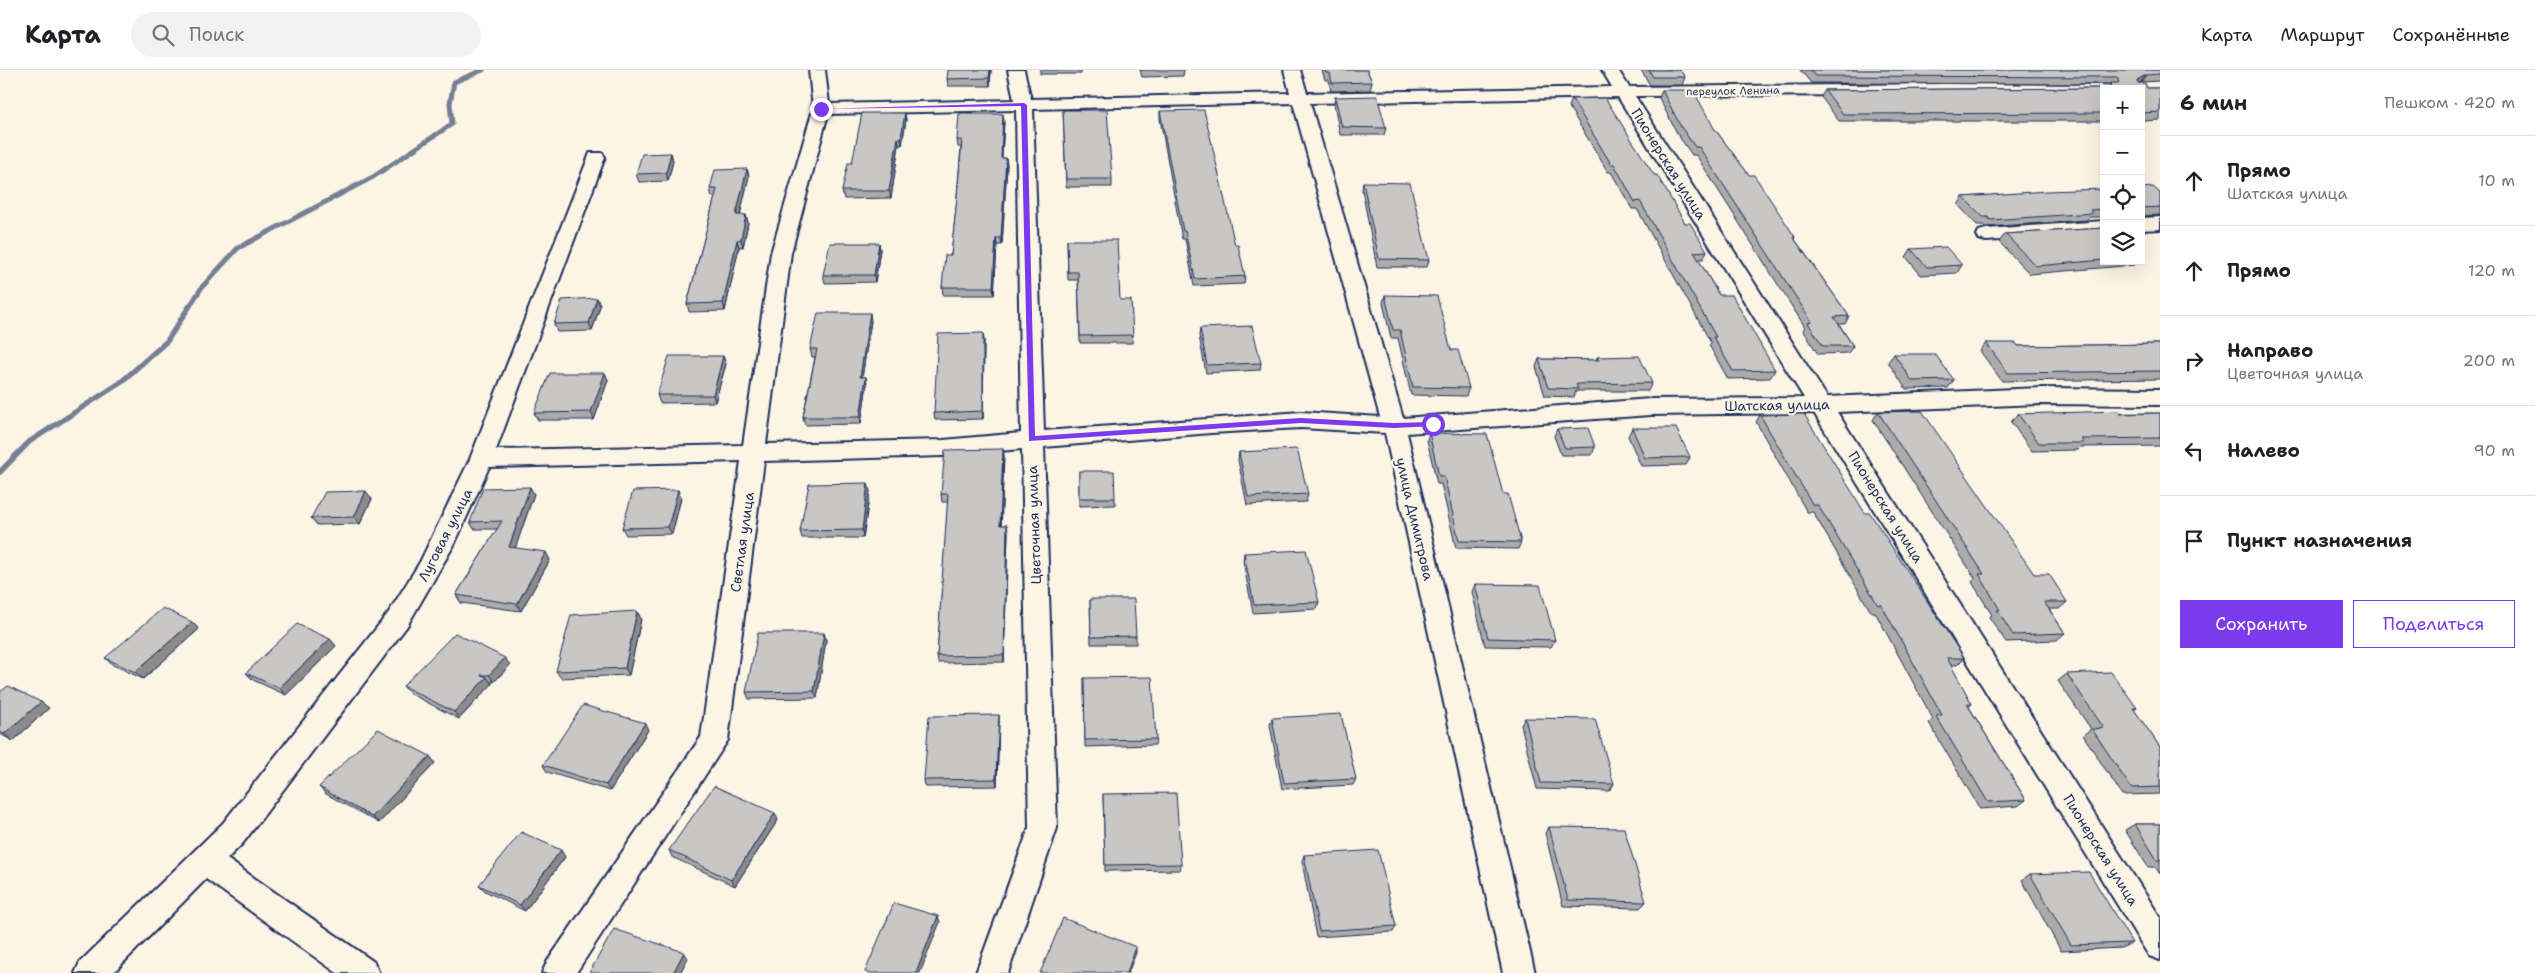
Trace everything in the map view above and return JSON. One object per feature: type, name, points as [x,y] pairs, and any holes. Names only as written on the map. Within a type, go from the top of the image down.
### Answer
[{"type":"street","name":"Светлая улица","points":[[558,973],[714,740],[781,253],[821,109],[817,70]]},
{"type":"street","name":"Цветочная улица","points":[[992,973],[1043,828],[1024,105],[1016,70]]},
{"type":"street","name":"улица Димитрова","points":[[1292,70],[1394,426],[1519,973]]},
{"type":"street","name":"Пионерская улица","points":[[1610,70],[2160,945]]},
{"type":"street","points":[[1916,70],[1936,88]]},
{"type":"street","name":"переулок Ленина","points":[[821,109],[1623,92],[1936,88],[2100,89]]},
{"type":"street","name":"Луговая улица","points":[[91,973],[233,834],[398,619],[443,543],[481,459],[596,158]]},
{"type":"street","points":[[2145,224],[2160,223]]},
{"type":"street","points":[[1986,235],[2100,227]]},
{"type":"street","name":"Шатская улица","points":[[481,459],[943,448],[1032,439],[1301,420],[1394,426],[1650,407],[1822,405],[2041,396],[2160,397]]},
{"type":"street","points":[[205,861],[363,973]]},
{"type":"building","points":[[948,70],[990,70],[989,78],[947,79]]},
{"type":"building","points":[[1325,70],[1367,70],[1372,82],[1332,83],[1330,73],[1326,73]]},
{"type":"building","points":[[1649,70],[1680,70],[1685,77],[1653,77]]},
{"type":"building","points":[[1810,70],[2160,70],[2160,74],[2146,75],[2137,80],[2138,83],[2145,83],[2147,88],[2160,88],[2160,112],[2145,113],[2145,85],[2110,85],[2111,83],[2119,83],[2117,77],[1815,76]]},
{"type":"building","points":[[2100,88],[2100,113],[1843,114],[1825,90]]},
{"type":"building","points":[[1662,90],[1693,90],[1714,128],[1749,175],[1754,175],[1795,237],[1793,237],[1849,316],[1834,317],[1853,346],[1823,346],[1808,323],[1812,322],[1699,147],[1695,147],[1681,127]]},
{"type":"building","points":[[1377,96],[1386,128],[1342,127],[1335,97]]},
{"type":"building","points":[[1605,98],[1654,175],[1657,175],[1685,223],[1690,223],[1707,251],[1694,252],[1719,295],[1732,295],[1775,370],[1733,371],[1640,201],[1635,202],[1614,164],[1611,164],[1572,99]]},
{"type":"building","points":[[1063,110],[1107,110],[1112,179],[1066,179]]},
{"type":"building","points":[[1204,110],[1235,245],[1238,245],[1245,276],[1195,279],[1185,231],[1183,231],[1160,111]]},
{"type":"building","points":[[862,113],[905,113],[901,138],[898,138],[889,191],[842,191],[848,163],[852,163]]},
{"type":"building","points":[[959,114],[1003,114],[1001,158],[1006,158],[1001,238],[996,238],[993,287],[942,287],[945,255],[951,255],[956,208],[962,140],[957,140]]},
{"type":"building","points":[[671,153],[666,173],[636,174],[642,154]]},
{"type":"building","points":[[747,169],[736,215],[746,215],[741,239],[737,240],[723,303],[687,304],[717,189],[710,189],[715,170]]},
{"type":"building","points":[[1363,182],[1410,183],[1429,260],[1379,259]]},
{"type":"building","points":[[2153,187],[2160,193],[2160,207],[2145,208],[2145,188]]},
{"type":"building","points":[[2100,189],[2100,209],[2090,210],[2093,213],[1990,220],[1988,217],[1983,217],[1963,197]]},
{"type":"building","points":[[2100,228],[2100,260],[2036,266],[2005,234]]},
{"type":"building","points":[[1067,240],[1117,240],[1120,300],[1131,300],[1133,335],[1080,336],[1078,272],[1068,272]]},
{"type":"building","points":[[830,243],[879,243],[874,275],[823,275]]},
{"type":"building","points":[[1946,247],[1962,265],[1927,267],[1911,249]]},
{"type":"building","points":[[1385,295],[1437,296],[1451,350],[1458,350],[1469,388],[1413,387],[1400,330],[1393,330]]},
{"type":"building","points":[[597,298],[589,323],[554,324],[562,300]]},
{"type":"building","points":[[818,313],[870,313],[860,377],[866,377],[860,417],[803,417],[817,349],[810,349]]},
{"type":"building","points":[[1252,326],[1261,363],[1207,365],[1200,328]]},
{"type":"building","points":[[983,333],[983,411],[934,413],[938,334]]},
{"type":"building","points":[[1986,343],[2016,343],[2018,346],[2160,344],[2160,371],[2008,373]]},
{"type":"building","points":[[1894,354],[1935,354],[1954,380],[1912,381]]},
{"type":"building","points":[[669,356],[723,356],[713,395],[657,395]]},
{"type":"building","points":[[1639,356],[1652,383],[1576,384],[1578,389],[1548,388],[1539,359],[1599,360],[1597,357]]},
{"type":"building","points":[[550,373],[605,373],[591,412],[534,413]]},
{"type":"building","points":[[1922,411],[2034,574],[2049,574],[2067,602],[2044,602],[2065,633],[2013,635],[1997,610],[2000,610],[1979,574],[1984,574],[1878,412]]},
{"type":"building","points":[[2118,411],[2120,414],[2160,413],[2160,438],[2081,439],[2084,443],[2039,443],[2018,414]]},
{"type":"building","points":[[1804,414],[1865,513],[1870,513],[1964,658],[1947,658],[1972,704],[1967,704],[2026,800],[1988,802],[1936,716],[1942,715],[1881,604],[1878,605],[1818,505],[1813,505],[1760,415]]},
{"type":"building","points":[[1588,428],[1595,447],[1565,448],[1557,429]]},
{"type":"building","points":[[1632,428],[1676,428],[1690,457],[1645,458]]},
{"type":"building","points":[[1429,433],[1487,434],[1503,494],[1508,494],[1521,542],[1459,541],[1444,476],[1439,476]]},
{"type":"building","points":[[1003,449],[1000,525],[1007,525],[1004,655],[937,656],[948,494],[941,494],[945,450]]},
{"type":"building","points":[[1297,449],[1308,494],[1248,497],[1239,452]]},
{"type":"building","points":[[1079,471],[1114,471],[1115,498],[1079,498]]},
{"type":"building","points":[[868,483],[862,530],[800,531],[809,484]]},
{"type":"building","points":[[530,487],[509,547],[546,552],[517,604],[456,595],[502,521],[470,522],[483,488]]},
{"type":"building","points":[[678,490],[668,527],[622,528],[633,491]]},
{"type":"building","points":[[366,491],[354,517],[311,518],[325,492]]},
{"type":"building","points":[[1306,550],[1319,602],[1254,605],[1244,553]]},
{"type":"building","points":[[1475,584],[1540,585],[1555,640],[1488,638]]},
{"type":"building","points":[[1090,599],[1134,599],[1136,636],[1091,637]]},
{"type":"building","points":[[163,608],[192,622],[135,672],[105,658]]},
{"type":"building","points":[[637,611],[625,668],[556,671],[571,615]]},
{"type":"building","points":[[297,624],[330,639],[279,688],[246,673]]},
{"type":"building","points":[[455,633],[505,658],[489,675],[481,675],[487,677],[454,712],[403,686]]},
{"type":"building","points":[[758,633],[824,633],[814,691],[746,692]]},
{"type":"building","points":[[2111,672],[2137,708],[2133,708],[2160,747],[2160,787],[2131,788],[2092,729],[2104,728],[2067,674]]},
{"type":"building","points":[[1152,677],[1156,739],[1085,740],[1084,678]]},
{"type":"building","points":[[8,686],[41,702],[4,734],[0,732],[0,692]]},
{"type":"building","points":[[583,705],[645,723],[606,785],[543,765]]},
{"type":"building","points":[[1341,714],[1356,779],[1284,783],[1272,718]]},
{"type":"building","points":[[999,715],[996,779],[924,780],[929,716]]},
{"type":"building","points":[[1525,718],[1595,719],[1614,784],[1541,783]]},
{"type":"building","points":[[378,729],[430,756],[372,817],[319,787]]},
{"type":"building","points":[[714,786],[775,813],[731,880],[669,850]]},
{"type":"building","points":[[1176,793],[1181,864],[1105,865],[1103,794]]},
{"type":"building","points":[[2135,824],[2160,824],[2160,860],[2157,860]]},
{"type":"building","points":[[1549,827],[1624,828],[1646,902],[1568,900]]},
{"type":"building","points":[[521,832],[561,850],[520,905],[479,885]]},
{"type":"building","points":[[1378,850],[1396,926],[1319,931],[1304,855]]},
{"type":"building","points":[[2089,872],[2132,943],[2071,945],[2030,874]]},
{"type":"building","points":[[894,903],[938,916],[916,973],[865,972]]},
{"type":"building","points":[[1063,918],[1136,947],[1127,973],[1040,973]]},
{"type":"building","points":[[614,929],[684,952],[673,973],[589,973]]},
{"type":"waterway","points":[[188,309],[202,287],[238,248],[373,177],[452,124],[450,103],[454,82],[483,70]]},
{"type":"waterway","points":[[0,472],[29,442],[120,383],[167,341],[189,307]]},
{"type":"route","points":[[821,109],[1024,105],[1032,439],[1301,420],[1394,426],[1433,424]]}]
